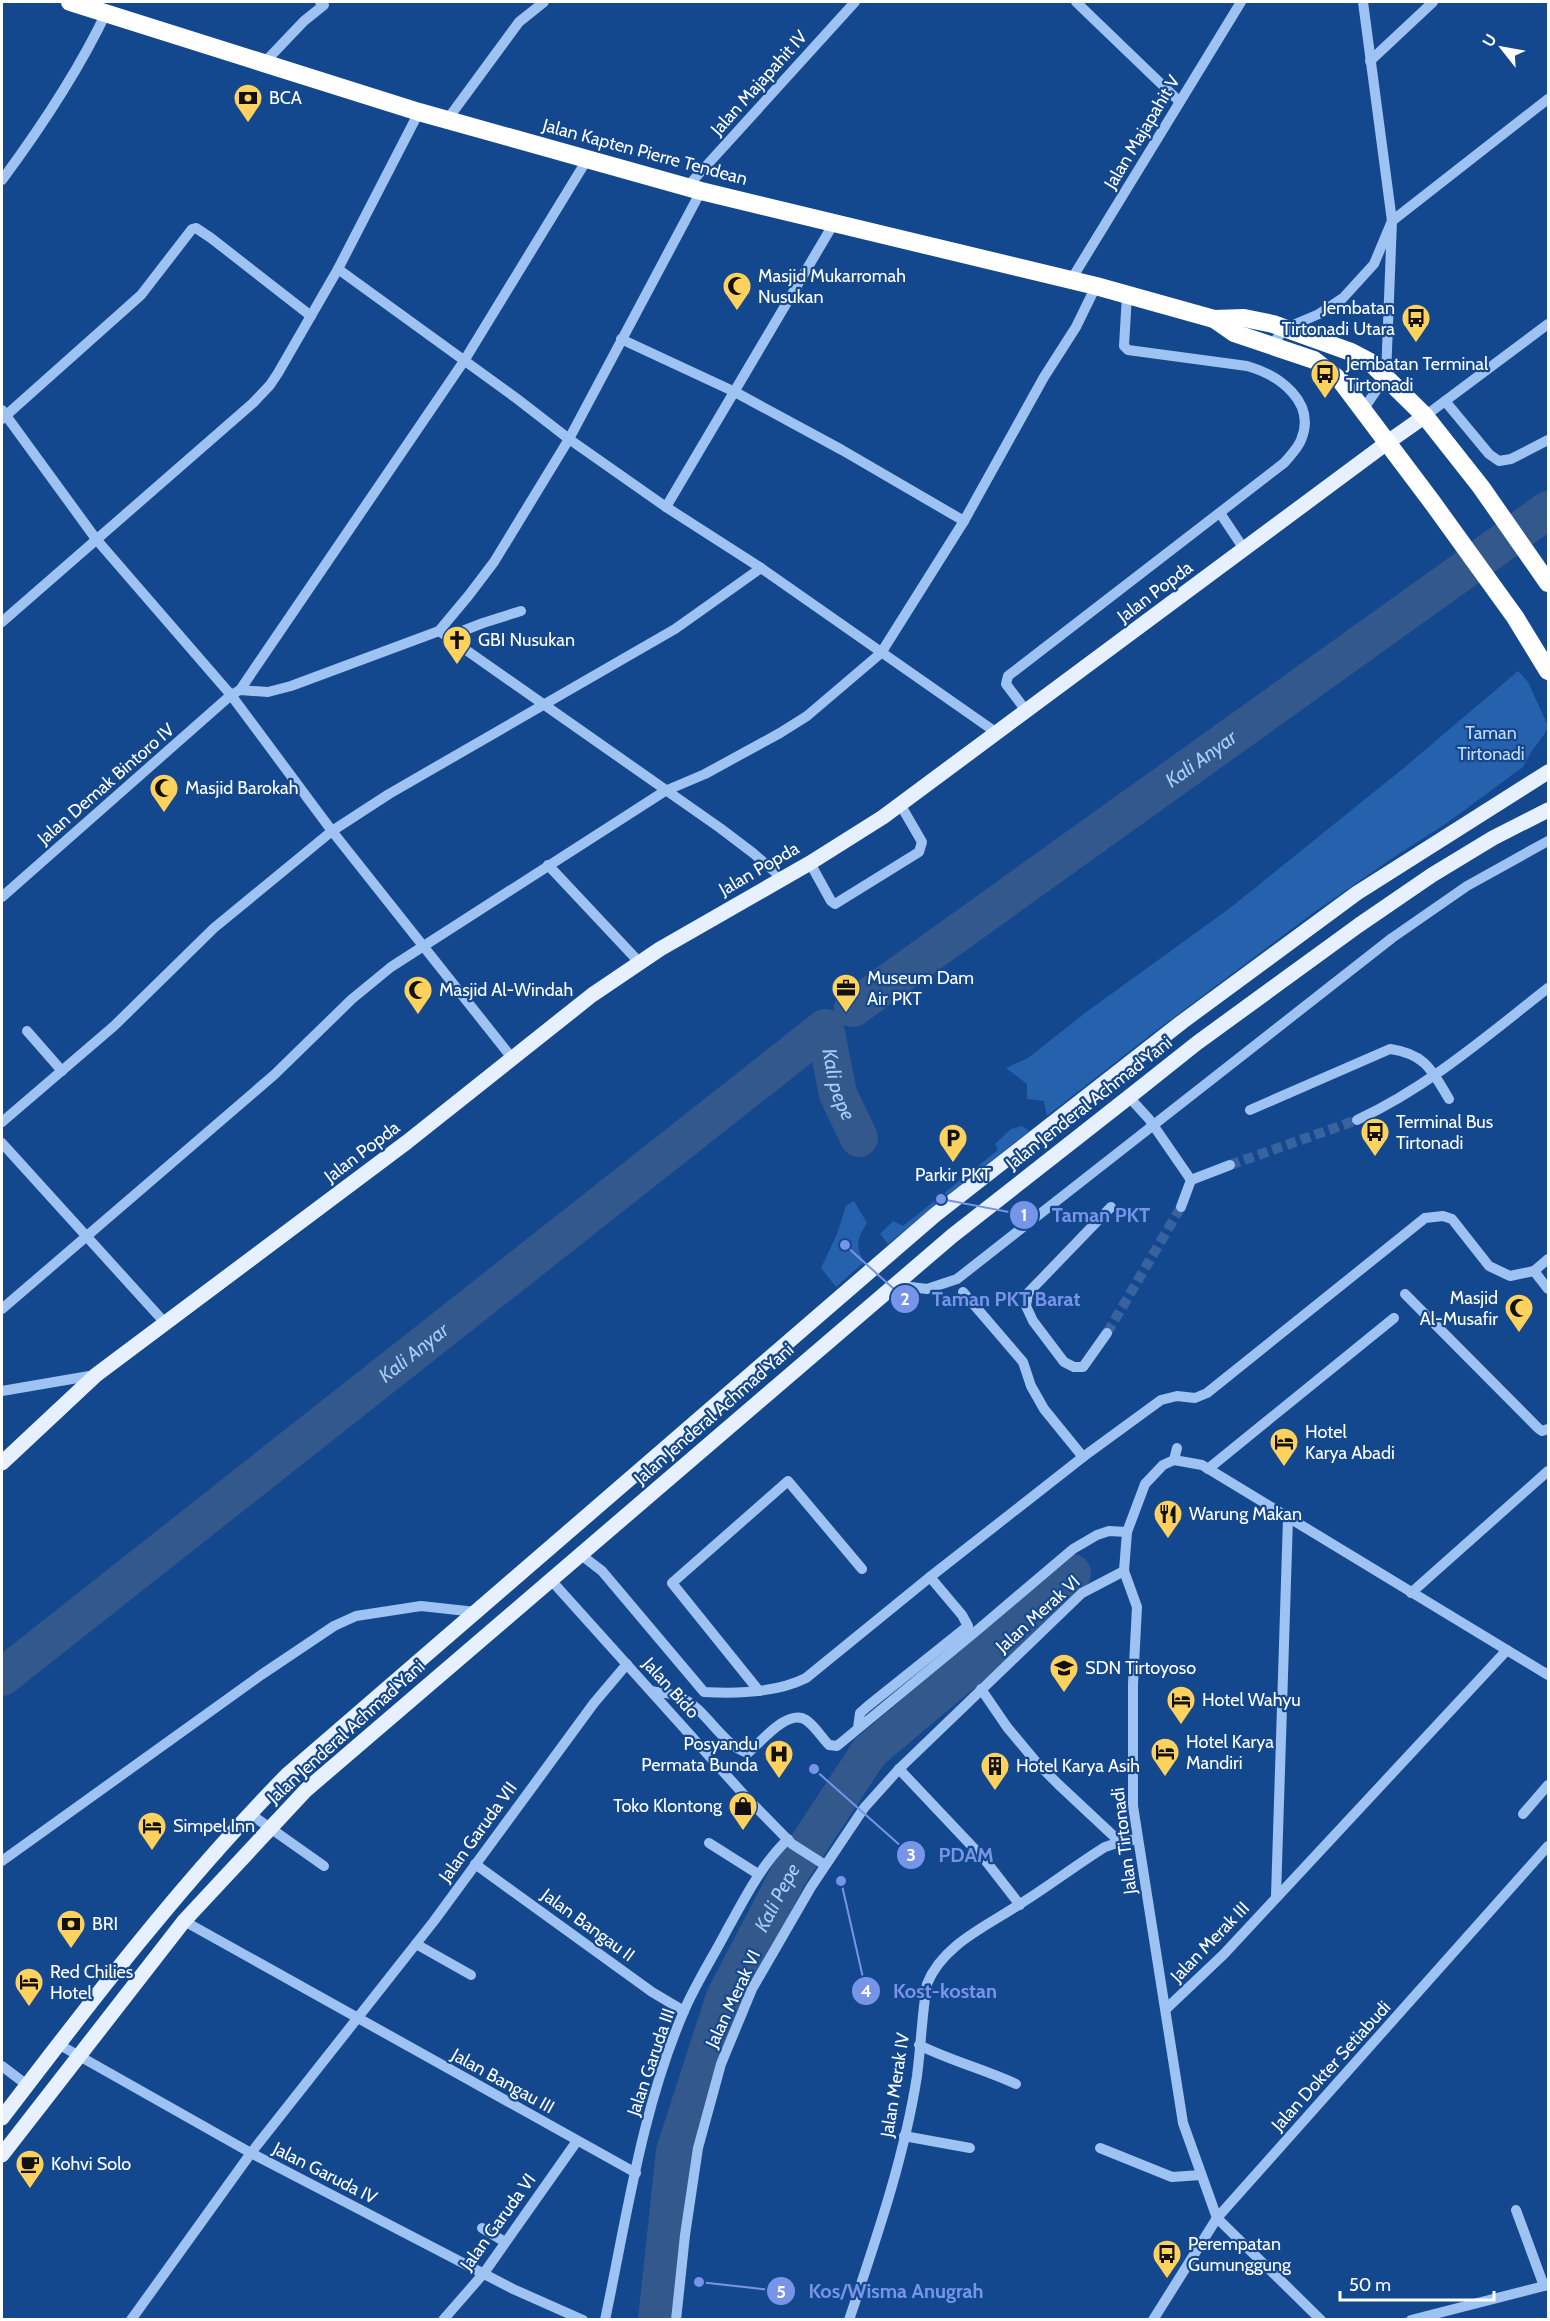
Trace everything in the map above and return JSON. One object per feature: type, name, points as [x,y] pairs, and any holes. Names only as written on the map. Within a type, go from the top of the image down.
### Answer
[{"type":"highway","name":"Jalan Kapten Pierre Tendean","points":[[70,2],[107,11],[263,64],[419,112],[694,189],[1096,286],[1214,319],[1244,318],[1286,328],[1351,352],[1370,362],[1425,416],[1481,487],[1548,583]]},
{"type":"highway","name":"Jalan Kapten Pierre Tendean","points":[[1214,319],[1234,333],[1314,360],[1341,381],[1442,515],[1533,644],[1548,671]]},
{"type":"main road","name":"Jalan Popda","points":[[2,1463],[96,1375],[407,1142],[592,995],[640,963],[863,831],[1425,416]]},
{"type":"main road","name":"Jalan Jenderal Achmad Yani","points":[[2,2118],[162,1911],[286,1775],[935,1215],[1221,992],[1357,892],[1548,772]]},
{"type":"main road","name":"Jalan Jenderal Achmad Yani","points":[[2,2155],[76,2056],[184,1921],[306,1790],[952,1236],[1129,1096],[1197,1043],[1432,875],[1493,838],[1548,810]]},
{"type":"main road","points":[[876,1266],[895,1285]]},
{"type":"main road","points":[[722,1400],[736,1421]]},
{"type":"street","points":[[447,120],[519,22],[544,2]]},
{"type":"street","name":"Jalan Majapahit IV","points":[[443,634],[494,562],[569,439],[694,189],[855,2]]},
{"type":"street","points":[[1076,2],[1179,101]]},
{"type":"street","name":"Jalan Majapahit V","points":[[1071,280],[1241,2]]},
{"type":"street","points":[[1363,2],[1392,221],[1386,376],[1363,410]]},
{"type":"street","points":[[1371,61],[1433,2]]},
{"type":"street","points":[[263,64],[325,3]]},
{"type":"street","points":[[2,180],[40,129],[84,58],[107,11]]},
{"type":"street","points":[[1271,345],[1286,328],[1319,314],[1343,298],[1374,264],[1392,221],[1548,99]]},
{"type":"street","points":[[2,622],[261,395],[278,373],[338,269],[419,112]]},
{"type":"street","name":"Jalan Demak Bintoro IV","points":[[2,897],[236,693],[464,362],[588,158]]},
{"type":"street","points":[[666,507],[834,223]]},
{"type":"street","points":[[311,316],[211,238],[196,228],[192,229],[141,295],[3,415],[96,539],[236,693],[332,831],[512,1058]]},
{"type":"street","points":[[338,269],[569,439],[666,507],[761,568],[997,733]]},
{"type":"street","points":[[2,1309],[273,1075],[352,999],[391,967],[664,791],[705,774],[807,716],[881,653],[964,521],[1044,377],[1076,327],[1096,286]]},
{"type":"street","points":[[1027,712],[1006,684],[1008,676],[1284,463],[1301,441],[1305,422],[1302,407],[1285,383],[1266,371],[1247,366],[1128,350],[1124,346],[1127,295]]},
{"type":"street","name":"Jalan Popda","points":[[1425,416],[1548,324]]},
{"type":"street","points":[[621,339],[735,393],[842,450],[964,521]]},
{"type":"street","points":[[1445,401],[1489,454],[1499,461],[1511,459],[1548,440]]},
{"type":"street","points":[[1220,513],[1244,549]]},
{"type":"street","points":[[2,1122],[114,1026],[214,928],[332,831],[389,794],[675,629],[761,568]]},
{"type":"street","points":[[236,693],[268,692],[291,686],[443,634],[521,611]]},
{"type":"street","points":[[443,634],[664,791],[720,828],[782,878]]},
{"type":"street","points":[[810,863],[831,901],[836,904],[919,852],[922,842],[900,804]]},
{"type":"street","points":[[895,1285],[927,1289],[957,1279],[1429,910],[1548,841]]},
{"type":"street","points":[[548,865],[640,963]]},
{"type":"street","points":[[1357,1120],[1401,1098],[1435,1077],[1548,988]]},
{"type":"street","points":[[27,1031],[62,1071]]},
{"type":"street","points":[[1251,1110],[1390,1049],[1408,1051],[1421,1058],[1449,1099]]},
{"type":"street","points":[[1129,1096],[1154,1125],[1191,1180]]},
{"type":"street","points":[[2,1143],[166,1324]]},
{"type":"street","points":[[1181,1207],[1191,1180],[1230,1165]]},
{"type":"street","points":[[1107,1333],[1090,1360],[1083,1367],[1074,1368],[1064,1362],[1033,1321],[1026,1306],[1028,1293],[1110,1207]]},
{"type":"street","points":[[580,1554],[602,1571],[704,1692],[759,1691],[793,1684],[806,1678],[1083,1457],[1161,1400],[1177,1396],[1195,1398],[1207,1393],[1425,1218],[1443,1216],[1452,1219],[1489,1266],[1510,1276],[1534,1271],[1548,1259]]},
{"type":"street","points":[[1534,1271],[1548,1289]]},
{"type":"street","points":[[963,1292],[1023,1362],[1031,1386],[1044,1409],[1083,1457]]},
{"type":"street","points":[[1405,1294],[1538,1428],[1542,1431],[1548,1429]]},
{"type":"street","points":[[1208,1469],[1394,1318]]},
{"type":"street","points":[[2,1391],[96,1375]]},
{"type":"street","points":[[1178,1448],[1174,1460],[1202,1465],[1548,1675]]},
{"type":"street","name":"Jalan Tirtonadi","points":[[1174,1460],[1163,1465],[1145,1484],[1128,1532],[1124,1571],[1137,1607],[1133,1684],[1133,1806],[1183,2123],[1217,2218]]},
{"type":"street","points":[[1411,1593],[1548,1472]]},
{"type":"street","points":[[759,1691],[672,1583],[788,1481],[862,1569]]},
{"type":"street","points":[[1276,1896],[1288,1518]]},
{"type":"street","points":[[652,1691],[679,1696],[700,1711],[738,1749],[748,1753],[783,1721],[797,1718],[806,1720],[829,1745],[837,1746],[1073,1549],[1109,1531],[1128,1532]]},
{"type":"street","name":"Jalan Merak VI","points":[[676,2319],[686,2224],[698,2148],[721,2064],[752,1989],[825,1865],[864,1808],[898,1769],[1082,1593],[1124,1571]]},
{"type":"street","points":[[858,1728],[860,1713],[968,1626],[962,1615],[930,1577]]},
{"type":"street","name":"Jalan Bido","points":[[550,1579],[746,1797],[793,1844],[825,1865]]},
{"type":"street","points":[[2,1861],[261,1675],[334,1626],[356,1616],[421,1606],[476,1612]]},
{"type":"street","name":"Jalan Merak III","points":[[1166,2009],[1224,1954],[1508,1650]]},
{"type":"street","name":"Jalan Garuda VII","points":[[132,2319],[251,2153],[355,2018],[416,1944],[594,1703],[627,1664]]},
{"type":"street","points":[[981,1689],[1007,1727],[1058,1784],[1120,1842],[1138,1839]]},
{"type":"street","points":[[898,1769],[991,1867],[1020,1905]]},
{"type":"street","points":[[1523,1814],[1548,1785]]},
{"type":"street","points":[[249,1813],[324,1866]]},
{"type":"street","name":"Jalan Merak IV","points":[[849,2319],[889,2200],[917,2075],[927,1984],[932,1970],[946,1955],[966,1940],[1105,1847],[1120,1842]]},
{"type":"street","points":[[709,1843],[758,1874]]},
{"type":"street","name":"Jalan Garuda III","points":[[605,2319],[648,2117],[684,2011],[758,1874],[774,1852],[793,1844]]},
{"type":"street","name":"Jalan Dokter Setiabudi","points":[[1154,2319],[1217,2218],[1547,1849]]},
{"type":"street","name":"Jalan Bangau II","points":[[475,1864],[652,1992],[684,2011]]},
{"type":"street","name":"Jalan Bangau III","points":[[184,1921],[636,2174]]},
{"type":"street","points":[[416,1944],[471,1975]]},
{"type":"street","name":"Jalan Garuda IV","points":[[58,2044],[251,2153],[513,2289],[583,2319]]},
{"type":"street","points":[[919,2045],[953,2061],[1016,2084]]},
{"type":"street","points":[[2,2066],[27,2085]]},
{"type":"street","points":[[904,2136],[970,2148]]},
{"type":"street","name":"Jalan Garuda VI","points":[[443,2319],[484,2273],[577,2141]]},
{"type":"street","points":[[1100,2148],[1172,2177],[1202,2175]]},
{"type":"street","points":[[1411,2319],[1546,2285],[1516,2210]]},
{"type":"street","points":[[1217,2218],[1321,2319]]},
{"type":"street","points":[[482,2228],[505,2242]]},
{"type":"green space","name":"Taman Tirtonadi","points":[[1518,671],[1528,682],[1548,726],[1523,767],[1444,825],[1313,913],[1047,1116],[1044,1101],[1027,1099],[1027,1084],[1006,1068],[1028,1058],[1085,1013],[1230,908],[1405,767]]},
{"type":"green space","points":[[1022,1126],[1029,1131],[888,1244],[880,1234],[893,1221],[903,1226],[998,1150],[995,1144],[1011,1129]]},
{"type":"green space","points":[[854,1201],[867,1223],[858,1242],[864,1262],[836,1287],[821,1268],[837,1234],[846,1206]]},
{"type":"waterway","name":"Kali Anyar","points":[[853,1008],[1548,510]]},
{"type":"waterway","name":"Kali Anyar","points":[[2,1677],[825,1028],[838,1094],[859,1138]]},
{"type":"waterway","name":"Kali Pepe","points":[[657,2320],[675,2151],[725,1997],[789,1874],[869,1752],[1016,1628],[1072,1573]]},
{"type":"tunnel","points":[[1230,1165],[1357,1120]]},
{"type":"tunnel","points":[[1107,1333],[1181,1207]]},
{"type":"place","name":"BCA","points":[[248,124]]},
{"type":"place","name":"Masjid Mukarromah Nusukan","points":[[737,312]]},
{"type":"place","name":"Jembatan Tirtonadi Utara","points":[[1416,344]]},
{"type":"place","name":"Jembatan Terminal Tirtonadi","points":[[1325,400]]},
{"type":"place","name":"GBI Nusukan","points":[[457,666]]},
{"type":"place","name":"Masjid Barokah","points":[[164,814]]},
{"type":"place","name":"Museum Dam Air PKT","points":[[846,1014]]},
{"type":"place","name":"Masjid Al-Windah","points":[[418,1016]]},
{"type":"place","name":"Terminal Bus Tirtonadi","points":[[1375,1158]]},
{"type":"place","name":"Parkir PKT","points":[[953,1164]]},
{"type":"place","name":"Taman PKT","points":[[941,1199]]},
{"type":"place","name":"Taman PKT Barat","points":[[845,1245]]},
{"type":"place","name":"Masjid Al-Musafir","points":[[1519,1334]]},
{"type":"place","name":"Hotel Karya Abadi","points":[[1284,1468]]},
{"type":"place","name":"Warung Makan","points":[[1168,1540]]},
{"type":"place","name":"SDN Tirtoyoso","points":[[1064,1694]]},
{"type":"place","name":"Hotel Wahyu","points":[[1181,1726]]},
{"type":"place","name":"PDAM","points":[[814,1769]]},
{"type":"place","name":"Hotel Karya Mandiri","points":[[1165,1778]]},
{"type":"place","name":"Posyandu Permata Bunda","points":[[779,1780]]},
{"type":"place","name":"Hotel Karya Asih","points":[[995,1792]]},
{"type":"place","name":"Toko Klontong","points":[[743,1832]]},
{"type":"place","name":"Simpel Inn","points":[[152,1852]]},
{"type":"place","name":"Kost-kostan","points":[[841,1881]]},
{"type":"place","name":"BRI","points":[[71,1950]]},
{"type":"place","name":"Red Chilies Hotel","points":[[29,2008]]},
{"type":"place","name":"Kohvi Solo","points":[[30,2190]]},
{"type":"place","name":"Perempatan Gumunggung","points":[[1167,2280]]},
{"type":"place","name":"Kos/Wisma Anugrah","points":[[699,2282]]},
{"type":"water label","name":"Kali pepe","points":[[841,1083]]}]
